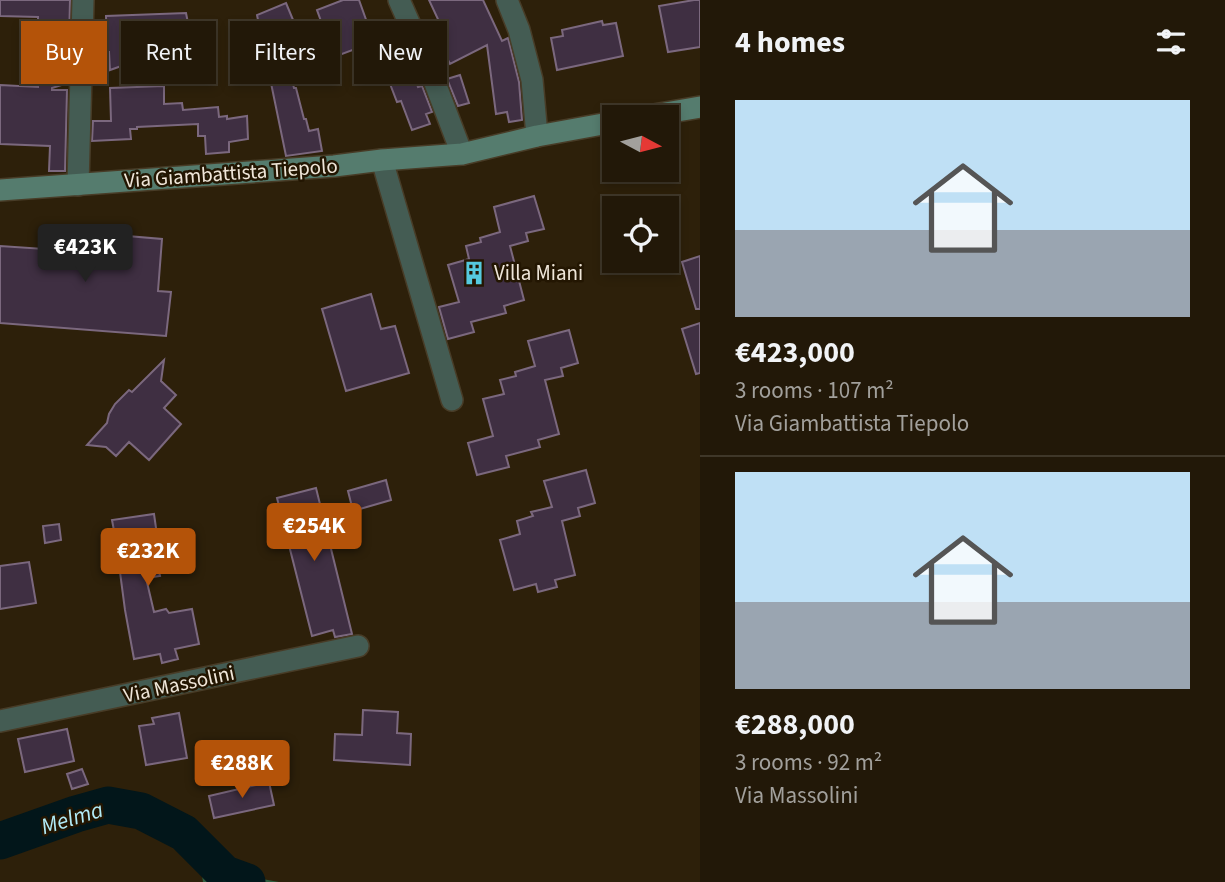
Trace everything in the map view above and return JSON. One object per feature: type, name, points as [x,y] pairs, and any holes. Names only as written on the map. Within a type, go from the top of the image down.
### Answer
[{"type":"street","points":[[78,185],[83,0]]},
{"type":"street","points":[[399,0],[463,154]]},
{"type":"street","points":[[507,0],[519,30],[532,80],[537,136]]},
{"type":"street","points":[[679,111],[700,107]]},
{"type":"street","name":"Via Giambattista Tiepolo","points":[[0,190],[463,154],[602,124]]},
{"type":"street","points":[[382,160],[452,400]]},
{"type":"street","name":"Via Massolini","points":[[0,721],[358,646]]},
{"type":"green space","points":[[195,832],[240,875],[279,882],[203,882]]},
{"type":"building","points":[[0,0],[70,0],[69,21],[38,21],[38,17],[0,16]]},
{"type":"building","points":[[343,0],[359,0],[366,21],[354,21],[354,50],[340,55],[340,21],[321,21],[317,10]]},
{"type":"building","points":[[429,0],[483,0],[502,41],[508,38],[519,82],[522,120],[509,122],[507,112],[496,114],[487,45],[450,64],[447,58],[447,21],[439,21]]},
{"type":"building","points":[[700,0],[700,47],[668,52],[659,6]]},
{"type":"building","points":[[286,3],[294,21],[258,21],[257,15]]},
{"type":"building","points":[[186,13],[188,21],[121,21],[121,66],[110,70],[106,16]]},
{"type":"building","points":[[602,21],[603,25],[616,23],[623,56],[557,70],[551,38],[563,36],[562,30]]},
{"type":"building","points":[[460,75],[469,103],[458,106],[447,79]]},
{"type":"building","points":[[38,84],[65,84],[52,90],[67,90],[65,171],[49,171],[50,146],[0,144],[0,85],[38,87]]},
{"type":"building","points":[[271,84],[293,84],[309,131],[318,129],[322,151],[286,156]]},
{"type":"building","points":[[390,84],[422,86],[432,112],[426,114],[430,124],[412,130],[401,101],[397,102]]},
{"type":"building","points":[[164,86],[164,104],[182,103],[183,110],[218,107],[219,117],[227,116],[227,119],[247,116],[248,139],[229,142],[229,152],[206,154],[205,136],[198,136],[198,124],[137,127],[130,129],[131,139],[92,141],[93,121],[111,121],[110,88]]},
{"type":"building","name":"Villa Miani","points":[[534,196],[544,229],[526,233],[528,241],[510,246],[524,300],[504,306],[506,313],[471,322],[474,332],[448,339],[439,307],[459,302],[448,265],[469,259],[466,246],[500,232],[494,207]]},
{"type":"building","points":[[45,229],[162,239],[158,291],[171,292],[166,336],[0,323],[0,246],[44,249]]},
{"type":"building","points":[[700,256],[700,309],[696,309],[682,262]]},
{"type":"building","points":[[371,294],[381,329],[395,326],[409,373],[346,391],[322,309]]},
{"type":"building","points":[[700,323],[700,373],[696,374],[682,329]]},
{"type":"building","points":[[569,330],[578,363],[561,368],[563,376],[545,380],[559,434],[538,440],[540,447],[506,456],[509,467],[477,475],[468,443],[493,436],[483,399],[504,394],[500,380],[516,376],[515,372],[535,366],[528,341]]},
{"type":"building","points":[[164,360],[161,381],[176,395],[164,408],[181,424],[149,460],[129,442],[116,456],[106,447],[87,445],[107,423],[115,404],[129,390],[132,392]]},
{"type":"building","points":[[586,470],[595,503],[578,508],[580,516],[562,521],[575,575],[555,580],[557,587],[538,592],[536,584],[514,590],[500,540],[520,534],[517,521],[533,516],[531,512],[552,507],[544,481]]},
{"type":"building","points":[[386,480],[391,500],[353,511],[348,491]]},
{"type":"building","points":[[316,488],[352,634],[335,637],[333,630],[312,636],[277,498]]},
{"type":"building","points":[[154,514],[157,535],[174,532],[178,564],[158,567],[160,576],[146,578],[154,612],[166,609],[169,613],[192,609],[199,644],[175,649],[178,659],[162,663],[160,654],[134,659],[118,557],[107,559],[104,538],[115,536],[112,520]]},
{"type":"building","points":[[59,524],[61,540],[45,543],[43,526]]},
{"type":"building","points":[[29,562],[36,603],[0,609],[0,566]]},
{"type":"building","points":[[363,710],[398,712],[397,733],[411,734],[410,765],[334,760],[335,734],[362,735]]},
{"type":"building","points":[[179,713],[187,758],[146,765],[139,726],[154,724],[152,718]]},
{"type":"building","points":[[67,729],[74,761],[25,772],[18,739]]},
{"type":"building","points":[[82,769],[88,784],[72,789],[67,774]]},
{"type":"building","points":[[269,782],[274,805],[214,818],[209,796]]},
{"type":"waterway","name":"Melma","points":[[0,841],[108,805],[141,811],[184,833],[225,874],[247,882]]},
{"type":"place","name":"Villa Miani","points":[[474,273]]}]
